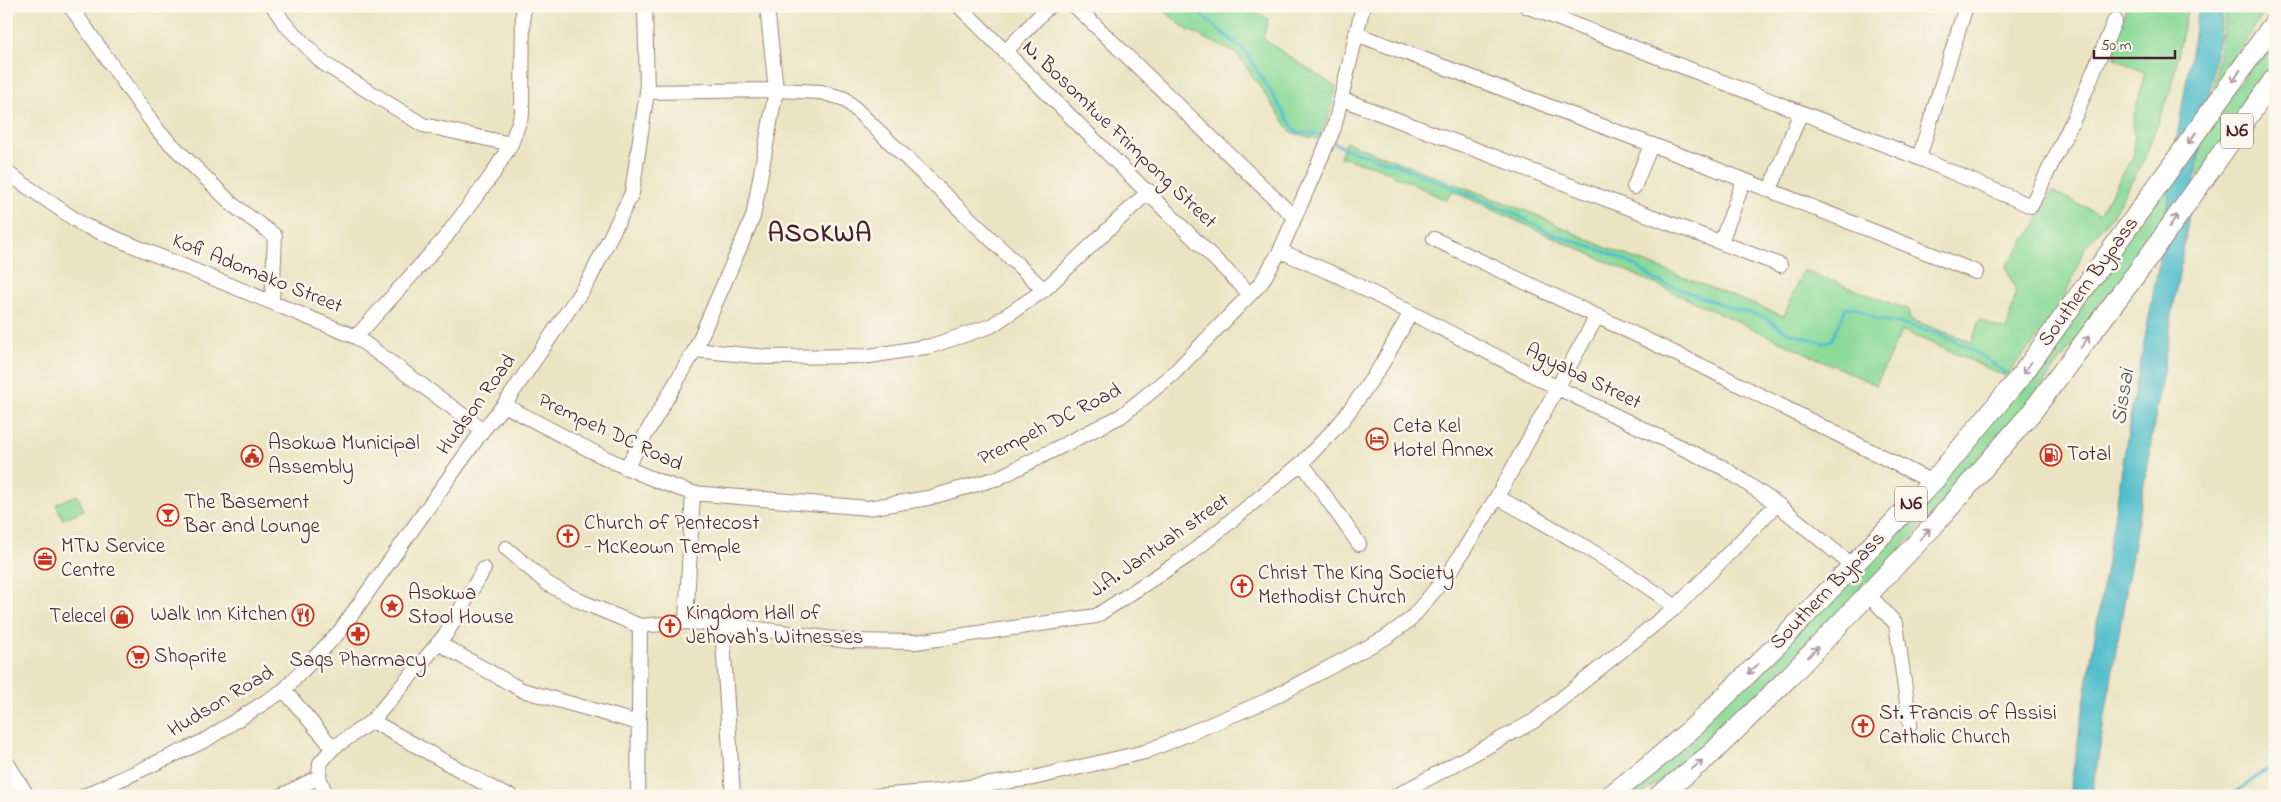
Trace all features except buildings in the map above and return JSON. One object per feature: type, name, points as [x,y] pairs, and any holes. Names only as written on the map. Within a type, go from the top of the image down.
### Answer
[{"type":"highway","name":"Southern Bypass","points":[[1610,796],[1697,724],[1777,645],[1932,482],[2024,372],[2275,22]]},
{"type":"highway","name":"Southern Bypass","points":[[1659,796],[1712,753],[1790,676],[1935,524],[2031,413],[2148,258],[2275,78]]},
{"type":"main road","points":[[6,765],[25,796]]},
{"type":"street","points":[[70,6],[159,132],[233,205],[275,236],[272,302]]},
{"type":"street","points":[[273,6],[284,23],[323,64],[423,125],[510,144]]},
{"type":"street","points":[[356,337],[444,238],[492,175],[510,144],[522,114],[523,6]]},
{"type":"street","name":"Hudson Road","points":[[84,796],[204,741],[284,690],[340,631],[483,430],[504,405],[589,280],[632,193],[647,92],[645,6]]},
{"type":"street","points":[[626,468],[695,350],[753,216],[776,90],[767,6]]},
{"type":"street","name":"N. Bosomtwe Frimpong Street","points":[[959,6],[1149,191],[1250,294]]},
{"type":"street","points":[[1005,52],[1049,6]]},
{"type":"street","points":[[1075,6],[1294,217]]},
{"type":"street","name":"Prempeh DC Road","points":[[504,405],[626,468],[670,486],[693,492],[868,508],[928,498],[998,478],[1121,416],[1174,374],[1261,282],[1280,251],[1334,128],[1363,6]]},
{"type":"street","points":[[1526,6],[1800,114],[1918,158],[2031,206],[2076,114],[2115,20]]},
{"type":"street","points":[[1918,158],[1966,6]]},
{"type":"street","points":[[1356,34],[1744,180],[1976,272]]},
{"type":"street","points":[[647,92],[776,90],[822,92],[845,99],[1044,290]]},
{"type":"street","points":[[1342,99],[1780,265]]},
{"type":"street","points":[[1770,190],[1800,114]]},
{"type":"street","points":[[1634,187],[1651,145]]},
{"type":"street","name":"Kofi Adomako Street","points":[[6,172],[83,225],[356,337],[483,430]]},
{"type":"street","points":[[1721,242],[1744,180]]},
{"type":"street","points":[[695,350],[767,357],[870,356],[922,347],[991,326],[1044,290],[1149,191]]},
{"type":"street","points":[[1434,239],[1710,370],[1932,482]]},
{"type":"street","name":"Agyaba Street","points":[[1280,251],[1341,277],[1410,314],[1556,387],[1724,468],[1777,504],[1852,566]]},
{"type":"street","name":"J.A. Jantuah street","points":[[640,626],[686,622],[722,624],[848,641],[916,642],[1096,616],[1189,555],[1302,463],[1341,422],[1363,392],[1382,364],[1410,314]]},
{"type":"street","points":[[876,796],[940,791],[1033,778],[1145,752],[1266,701],[1385,638],[1411,619],[1450,572],[1497,497],[1556,387],[1597,316]]},
{"type":"street","points":[[1302,463],[1359,544]]},
{"type":"street","points":[[686,622],[693,492]]},
{"type":"street","points":[[1497,497],[1592,549],[1634,575],[1676,607]]},
{"type":"street","points":[[1396,796],[1534,721],[1676,607],[1777,504]]},
{"type":"street","points":[[506,548],[548,584],[580,601],[640,626],[638,796]]},
{"type":"street","points":[[326,796],[319,777],[320,763],[333,748],[372,721],[446,634],[484,569]]},
{"type":"street","points":[[1868,594],[1896,624],[1910,724]]},
{"type":"street","points":[[722,624],[733,796]]},
{"type":"street","points":[[438,643],[522,690],[638,723]]},
{"type":"street","points":[[284,690],[333,748]]},
{"type":"street","points":[[372,721],[505,795]]},
{"type":"street","points":[[281,796],[319,777]]},
{"type":"green space","points":[[1158,6],[1248,6],[1268,19],[1263,39],[1336,87],[1329,116],[1318,139],[1292,133],[1237,54],[1186,29]]},
{"type":"green space","points":[[2126,6],[2188,6],[2172,85],[2144,160],[2112,216],[2085,247],[2057,316],[2005,376],[1902,330],[1876,385],[1452,191],[1446,200],[1377,167],[1340,157],[1346,142],[1534,214],[1602,246],[1784,316],[1803,270],[1909,310],[1909,319],[1972,342],[1979,320],[2006,330],[2016,293],[2006,266],[2034,228],[2052,191],[2099,214],[2134,155],[2133,119],[2145,73],[2114,58]]},
{"type":"green space","points":[[2227,6],[2268,6],[2212,95]]},
{"type":"green space","points":[[2275,31],[2275,67],[2199,176],[2183,164]]},
{"type":"green space","points":[[2178,169],[2195,181],[2023,411],[1937,510],[1715,739],[1641,796],[1627,796],[1664,761],[1921,499]]},
{"type":"green space","points":[[77,495],[84,510],[63,519],[56,504]]},
{"type":"water","points":[[2199,6],[2224,6],[2093,788],[2094,796],[2069,796],[2132,407],[2159,263],[2176,143]]},
{"type":"waterway","points":[[1190,6],[1245,51],[1296,132],[1318,134],[1325,138]]},
{"type":"waterway","points":[[1333,142],[1346,149],[1397,165],[1461,191],[1513,213],[1553,234],[1614,255],[1638,267],[1655,280],[1734,309],[1762,316],[1785,331],[1823,343],[1832,340],[1846,308],[1857,307],[1879,319],[1930,331],[1953,340],[1976,352],[2005,373]]},
{"type":"waterway","points":[[2231,796],[2275,763]]},
{"type":"place","name":"Ceta Kel Hotel Annex","points":[[1377,439]]},
{"type":"place","name":"Total","points":[[2051,455]]},
{"type":"place","name":"Asokwa Municipal Assembly","points":[[252,456]]},
{"type":"place","name":"The Basement Bar and Lounge","points":[[168,515]]},
{"type":"place","name":"Church of Pentecost - McKeown Temple","points":[[568,536]]},
{"type":"place","name":"MTN Service Centre","points":[[45,559]]},
{"type":"place","name":"Christ The King Society Methodist Church","points":[[1242,586]]},
{"type":"place","name":"Asokwa Stool House","points":[[392,606]]},
{"type":"place","name":"Walk Inn Kitchen","points":[[303,615]]},
{"type":"place","name":"Telecel","points":[[122,617]]},
{"type":"place","name":"Kingdom Hall of Jehovah's Witnesses","points":[[670,626]]},
{"type":"place","name":"Saqs Pharmacy","points":[[358,634]]},
{"type":"place","name":"Shoprite","points":[[138,657]]},
{"type":"place","name":"St. Francis of Assisi Catholic Church","points":[[1863,726]]},
{"type":"district","name":"ASOKWA","points":[[820,235]]},
{"type":"water label","name":"Sissai","points":[[2124,397]]}]
